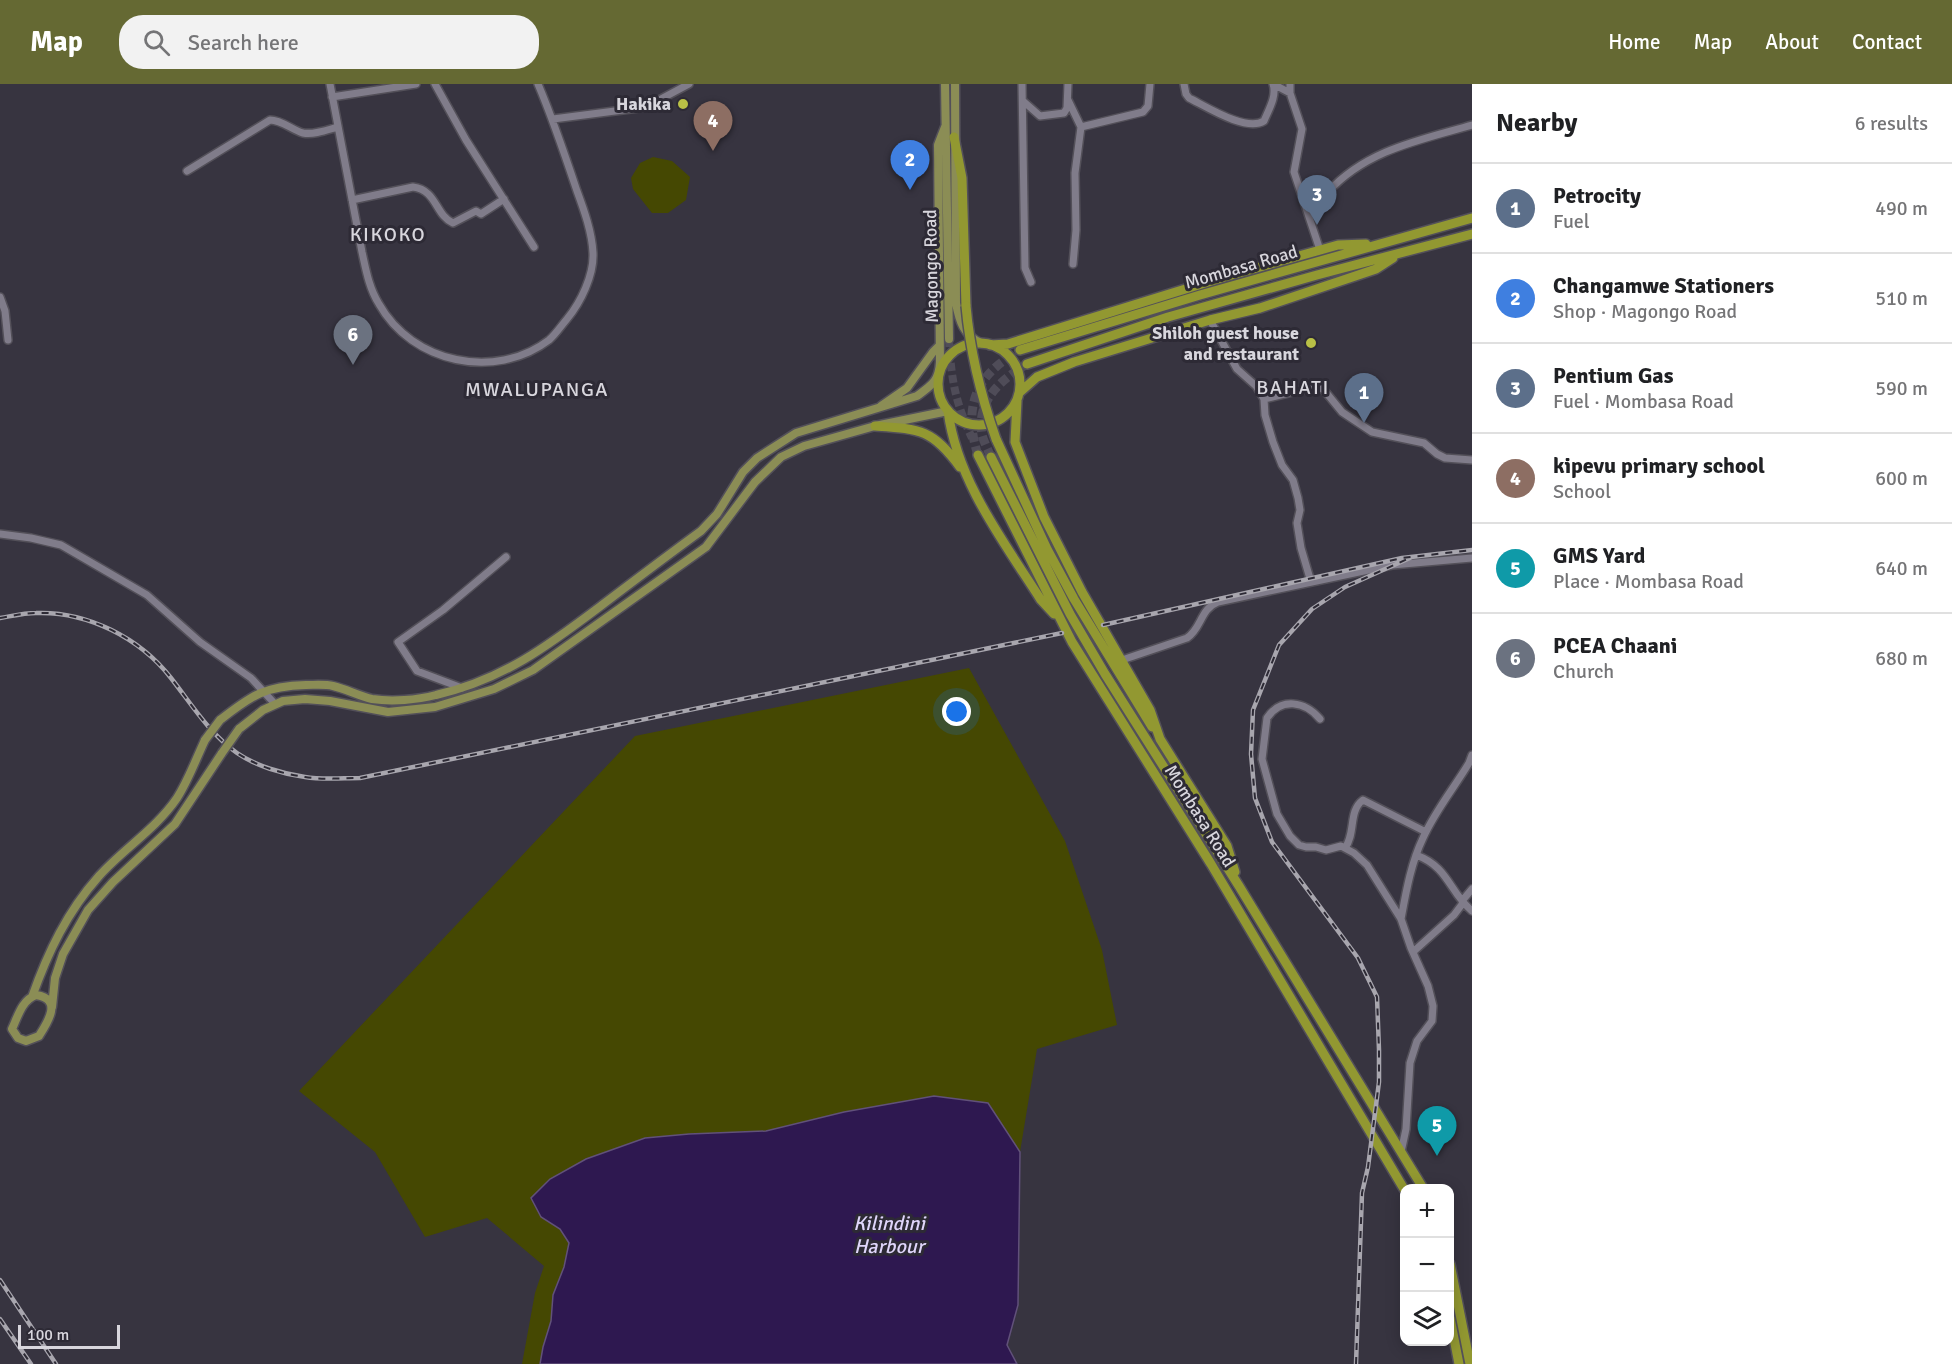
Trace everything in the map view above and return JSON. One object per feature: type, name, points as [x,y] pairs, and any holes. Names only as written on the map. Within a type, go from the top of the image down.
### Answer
[{"type":"highway","points":[[954,137],[962,178],[969,340],[984,406],[996,440],[1047,549],[1074,599],[1227,846],[1239,886]]},
{"type":"highway","name":"Mombasa Road","points":[[1020,351],[1200,296],[1472,218]]},
{"type":"highway","name":"Mombasa Road","points":[[1027,364],[1168,317],[1472,234]]},
{"type":"highway","points":[[1382,243],[1338,245],[1221,278],[1008,344],[964,346],[953,352],[944,362],[939,375],[938,388],[942,401],[948,411],[960,421],[973,425],[986,425],[999,420],[1009,412],[1018,397],[1037,377],[1074,362],[1210,320],[1260,308],[1376,269],[1403,252]]},
{"type":"highway","points":[[985,344],[1001,350],[1014,363],[1019,378],[1015,442],[1031,486],[1082,592],[1150,710],[1160,739]]},
{"type":"highway","points":[[948,411],[951,433],[967,476],[1041,600],[1060,620]]},
{"type":"highway","points":[[875,426],[912,429],[931,436],[946,448],[967,476]]},
{"type":"highway","name":"Mombasa Road","points":[[978,455],[1060,620],[1217,874],[1401,1184]]},
{"type":"highway","name":"Mombasa Road","points":[[991,457],[1070,614],[1105,674],[1239,886],[1421,1184]]},
{"type":"highway","points":[[1454,1288],[1470,1364]]},
{"type":"highway","points":[[1454,1341],[1459,1364]]},
{"type":"main road","name":"Magongo Road","points":[[945,84],[949,339]]},
{"type":"main road","name":"Magongo Road","points":[[955,86],[956,303],[958,318],[966,333],[974,340],[985,344]]},
{"type":"main road","points":[[945,127],[938,145],[939,375],[931,386],[917,396],[796,433],[757,458],[743,472],[717,514],[701,531],[554,641],[503,672],[434,696],[372,699],[331,685],[282,686],[264,691],[243,703],[220,720],[205,740],[177,798],[157,823],[99,876],[67,918],[46,958],[32,997],[24,1003],[12,1029],[18,1038],[26,1041],[39,1036],[48,1020],[52,1007],[55,978],[63,954],[88,910],[112,882],[175,824],[238,729],[263,710],[283,701],[304,699],[330,701],[388,712],[435,707],[494,689],[533,670],[706,547],[755,482],[781,457],[804,446],[875,426],[948,411]]},
{"type":"main road","points":[[876,409],[907,388],[939,346]]},
{"type":"main road","points":[[32,997],[44,997],[51,1002],[52,1007]]},
{"type":"street","points":[[330,84],[367,278],[379,304],[396,327],[424,348],[458,361],[487,363],[522,354],[547,341],[555,334],[582,297],[592,262],[592,243],[586,219],[553,119],[538,84]]},
{"type":"street","points":[[332,97],[416,84]]},
{"type":"street","points":[[435,84],[466,140],[534,247]]},
{"type":"street","points":[[553,119],[646,108],[688,84]]},
{"type":"street","points":[[1022,84],[1025,268],[1031,282]]},
{"type":"street","points":[[1023,101],[1035,113],[1042,116],[1064,112],[1068,100],[1068,84]]},
{"type":"street","points":[[1081,127],[1143,112],[1148,106],[1150,84]]},
{"type":"street","points":[[1184,84],[1189,98],[1231,118],[1257,124],[1264,121],[1274,97],[1273,84]]},
{"type":"street","points":[[1273,84],[1290,93]]},
{"type":"street","points":[[1290,84],[1290,93],[1302,129],[1294,172],[1320,250]]},
{"type":"street","points":[[1068,100],[1081,127],[1074,180],[1076,230],[1073,264]]},
{"type":"street","points":[[186,171],[270,120],[276,120],[309,134],[338,127]]},
{"type":"street","points":[[1328,192],[1358,166],[1383,152],[1472,125]]},
{"type":"street","points":[[352,200],[413,187],[421,188],[428,192],[447,220],[453,224],[476,211],[481,214],[504,199]]},
{"type":"street","points":[[0,297],[5,310],[8,340]]},
{"type":"street","points":[[1210,320],[1237,369],[1256,386],[1264,399],[1265,415],[1273,442],[1282,465],[1293,480],[1298,498],[1300,507],[1297,523],[1301,548],[1311,582]]},
{"type":"street","points":[[1264,399],[1317,386],[1324,390],[1342,412],[1372,432],[1424,443],[1445,458],[1472,460]]},
{"type":"street","points":[[0,534],[61,545],[117,576],[147,595],[200,642],[251,678],[275,704]]},
{"type":"street","points":[[462,688],[417,671],[398,642],[430,620],[506,557]]},
{"type":"street","points":[[1122,660],[1187,638],[1194,631],[1202,614],[1214,603],[1392,566],[1472,558]]},
{"type":"street","points":[[1320,719],[1310,708],[1298,705],[1285,705],[1270,714],[1267,718],[1262,764],[1277,814],[1293,840],[1302,847],[1326,850],[1338,846],[1345,848],[1367,865],[1401,919],[1430,992],[1434,1013],[1432,1022],[1417,1041],[1410,1063],[1406,1130],[1401,1152]]},
{"type":"street","points":[[1401,919],[1416,855],[1426,832],[1472,755]]},
{"type":"street","points":[[1345,848],[1350,838],[1354,814],[1359,802],[1363,800],[1426,832]]},
{"type":"street","points":[[1416,855],[1429,860],[1445,874],[1472,912]]},
{"type":"street","points":[[1413,952],[1454,915],[1472,889]]},
{"type":"shaded area","points":[[653,157],[672,161],[690,177],[686,200],[668,213],[652,213],[633,189],[631,178],[640,163]]},
{"type":"shaded area","points":[[969,668],[1065,841],[1102,950],[1117,1025],[1037,1049],[1020,1152],[988,1104],[934,1096],[844,1112],[766,1131],[689,1134],[541,1217],[560,1229],[569,1243],[564,1267],[553,1295],[551,1321],[540,1364],[522,1364],[535,1293],[544,1266],[487,1218],[425,1237],[375,1152],[299,1091],[635,736]]},
{"type":"water","name":"Kilindini Harbour","points":[[934,1096],[988,1103],[1020,1152],[1018,1305],[1007,1345],[1017,1364],[540,1364],[551,1321],[553,1295],[564,1267],[569,1243],[560,1229],[541,1217],[531,1198],[550,1179],[586,1159],[645,1138],[766,1131],[844,1112]]},
{"type":"tunnel","points":[[949,339],[955,390],[972,438]]},
{"type":"tunnel","points":[[978,455],[972,431],[976,396],[987,376],[1020,350]]},
{"type":"tunnel","points":[[991,457],[982,435],[983,411],[992,392],[1027,364]]},
{"type":"railway","points":[[1103,625],[1402,558],[1472,550]]},
{"type":"railway","points":[[1356,1364],[1362,1193],[1368,1167],[1379,1082],[1377,997],[1358,958],[1272,842],[1255,798],[1251,754],[1253,710],[1279,645],[1312,609],[1345,587],[1412,557]]},
{"type":"railway","points":[[0,618],[32,613],[55,614],[93,622],[111,630],[128,639],[158,664],[209,728],[237,753],[261,766],[279,772],[326,779],[360,778],[1062,633]]},
{"type":"railway","points":[[0,1280],[56,1364]]},
{"type":"railway","points":[[0,1319],[31,1364]]},
{"type":"place","name":"Hakika","points":[[683,104]]},
{"type":"place","name":"kipevu primary school","points":[[713,151]]},
{"type":"place","name":"Changamwe Stationers","points":[[910,190]]},
{"type":"place","name":"Pentium Gas","points":[[1317,225]]},
{"type":"place","name":"Shiloh guest house and restaurant","points":[[1311,343]]},
{"type":"place","name":"PCEA Chaani","points":[[353,365]]},
{"type":"place","name":"Petrocity","points":[[1364,423]]},
{"type":"place","name":"GMS Yard","points":[[1437,1156]]},
{"type":"district","name":"KIKOKO","points":[[388,234]]},
{"type":"district","name":"BAHATI","points":[[1293,387]]},
{"type":"district","name":"MWALUPANGA","points":[[537,389]]}]
